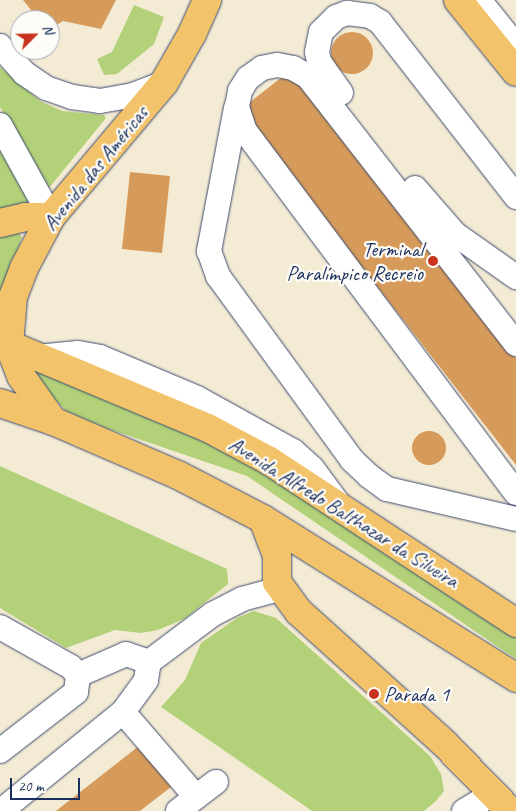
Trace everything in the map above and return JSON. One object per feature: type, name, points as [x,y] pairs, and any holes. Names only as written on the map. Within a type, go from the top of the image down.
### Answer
[{"type":"main road","name":"Avenida das Américas","points":[[5,343],[13,297],[24,268],[51,217],[164,83],[192,34],[207,0]]},
{"type":"main road","points":[[458,0],[516,72]]},
{"type":"main road","points":[[0,224],[25,217],[51,217]]},
{"type":"main road","points":[[5,343],[21,376],[52,421]]},
{"type":"main road","name":"Avenida Alfredo Balthazar da Silveira","points":[[5,343],[208,428],[268,460],[516,623]]},
{"type":"main road","points":[[0,403],[52,421],[178,475],[263,519],[516,678]]},
{"type":"main road","points":[[263,519],[277,554],[280,589],[299,612],[446,745],[502,802]]},
{"type":"street","points":[[192,34],[195,0]]},
{"type":"street","points":[[479,0],[516,46]]},
{"type":"street","points":[[516,197],[380,22],[364,14],[347,13],[327,24],[318,42],[317,52],[324,71],[434,212],[467,243],[516,277]]},
{"type":"street","points":[[0,46],[31,78],[46,88],[72,97],[100,101],[133,95],[164,83]]},
{"type":"street","points":[[516,344],[307,76],[286,65],[262,68],[244,84],[238,99],[209,251],[218,276],[352,460],[369,476],[387,489],[516,519]]},
{"type":"street","points":[[238,99],[238,116],[245,130],[516,493]]},
{"type":"street","points":[[0,126],[51,217]]},
{"type":"street","points":[[1,811],[130,704],[146,680],[149,662],[213,614],[242,599],[280,589]]},
{"type":"street","points":[[0,627],[71,667],[78,676],[76,692],[0,751]]},
{"type":"street","points":[[78,676],[126,654],[149,662]]},
{"type":"street","points":[[130,704],[187,804],[216,782]]},
{"type":"street","points":[[464,811],[502,802]]},
{"type":"green space","points":[[134,5],[164,17],[154,44],[117,74],[104,75],[97,59],[112,52]]},
{"type":"green space","points":[[0,67],[40,101],[62,111],[104,115],[106,118],[49,188],[0,107]]},
{"type":"green space","points":[[0,142],[29,200],[28,204],[0,210]]},
{"type":"green space","points":[[19,233],[22,237],[0,298],[0,236]]},
{"type":"green space","points":[[43,371],[235,452],[516,636],[516,659],[247,476],[106,428],[66,411],[38,381],[36,373]]},
{"type":"green space","points":[[0,466],[227,569],[228,584],[184,619],[158,630],[141,633],[115,630],[66,648],[0,608]]},
{"type":"green space","points":[[254,611],[276,618],[430,756],[441,774],[444,791],[436,801],[424,811],[312,811],[161,707],[185,680],[201,643],[237,618]]},
{"type":"building","points":[[23,0],[116,0],[101,29],[63,21],[60,23],[60,10],[31,10]]},
{"type":"building","points":[[356,32],[364,35],[370,41],[373,53],[370,65],[364,71],[348,74],[340,71],[334,65],[331,49],[334,41],[340,35]]},
{"type":"building","points":[[291,70],[516,358],[516,465],[240,110]]},
{"type":"building","points":[[130,172],[170,176],[162,253],[122,249]]},
{"type":"building","points":[[429,431],[436,432],[441,436],[445,441],[445,455],[441,460],[436,464],[429,465],[422,464],[417,460],[413,455],[412,448],[413,441],[417,436],[422,432]]},
{"type":"building","points":[[144,742],[176,783],[140,811],[56,811]]},
{"type":"place","name":"Terminal Paralímpico Recreio","points":[[433,261]]},
{"type":"place","name":"Parada 1","points":[[374,694]]}]
